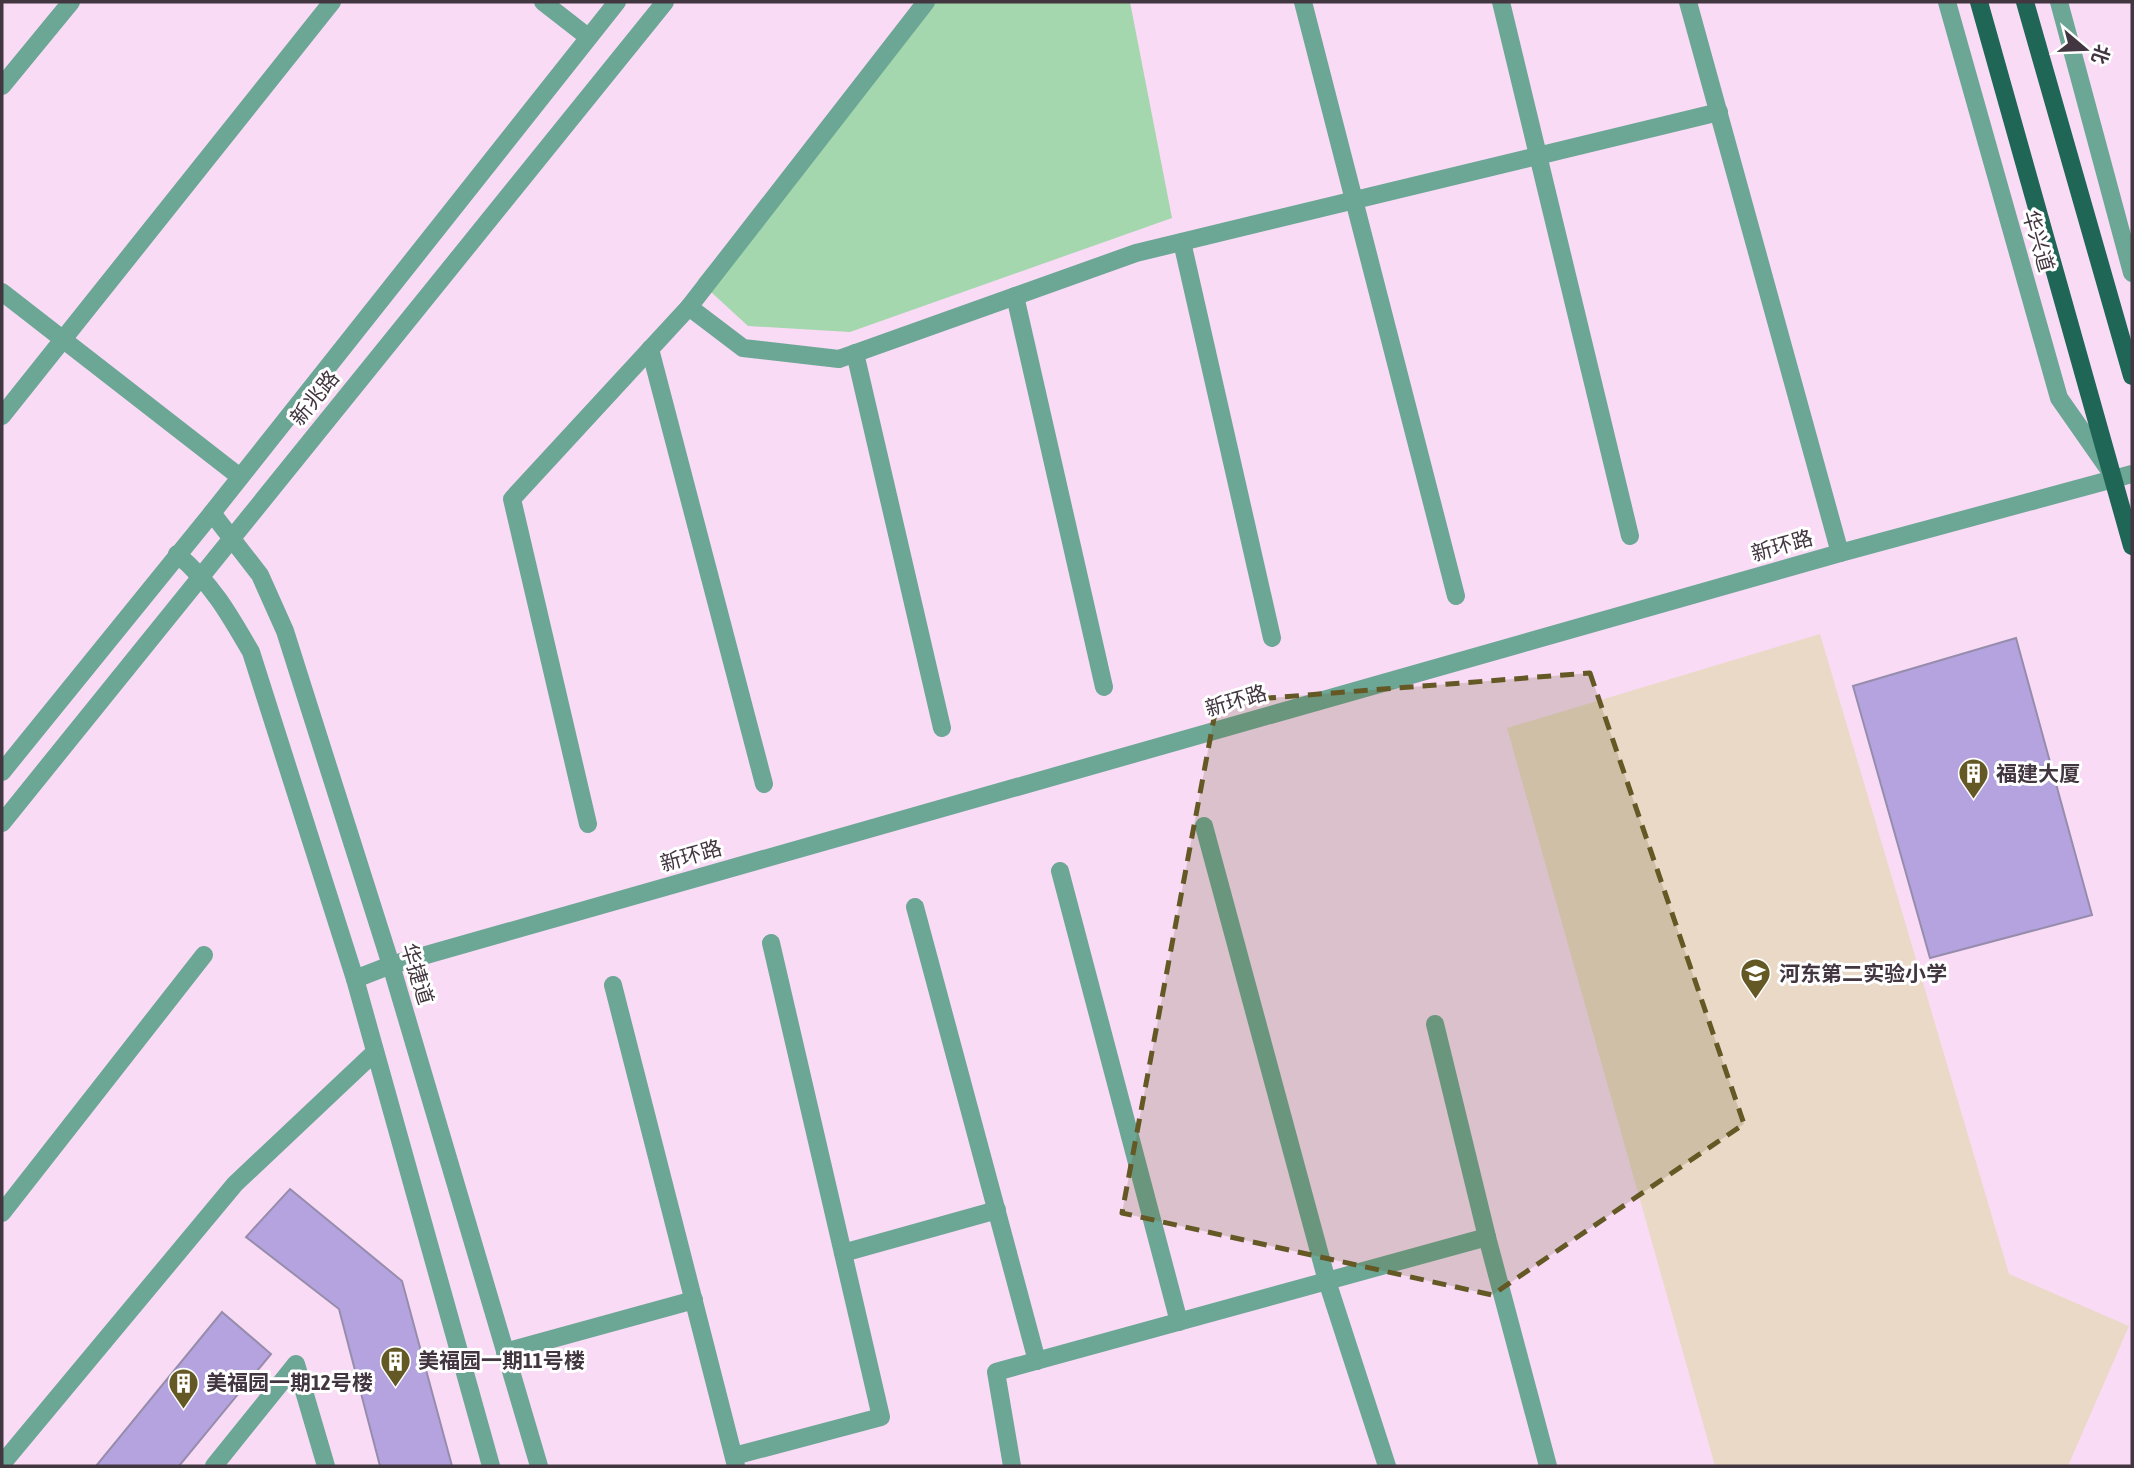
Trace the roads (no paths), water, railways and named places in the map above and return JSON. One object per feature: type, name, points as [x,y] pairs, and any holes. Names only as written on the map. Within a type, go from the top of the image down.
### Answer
[{"type":"main road","name":"华兴道","points":[[1979,2],[2123,476],[2132,546]]},
{"type":"main road","points":[[2025,2],[2132,376]]},
{"type":"street","points":[[2,86],[71,2]]},
{"type":"street","points":[[2,416],[332,2]]},
{"type":"street","points":[[543,2],[588,37]]},
{"type":"street","name":"新兆路","points":[[2,772],[212,513],[617,2]]},
{"type":"street","name":"新兆路","points":[[2,823],[665,2]]},
{"type":"street","points":[[588,824],[512,499],[689,307],[926,2]]},
{"type":"street","points":[[1303,2],[1456,596]]},
{"type":"street","points":[[1501,2],[1630,536]]},
{"type":"street","points":[[1688,2],[1840,553]]},
{"type":"street","name":"华兴道","points":[[1947,2],[2059,398],[2123,476]]},
{"type":"street","points":[[2059,2],[2132,273]]},
{"type":"street","points":[[689,307],[743,348],[839,359],[1136,254],[1718,112]]},
{"type":"street","points":[[1182,242],[1272,638]]},
{"type":"street","points":[[2,292],[240,477]]},
{"type":"street","points":[[1016,296],[1104,687]]},
{"type":"street","points":[[650,349],[764,784]]},
{"type":"street","points":[[855,353],[942,729]]},
{"type":"street","name":"新环路","points":[[355,979],[391,965],[1840,553],[2123,476]]},
{"type":"street","name":"华捷道","points":[[212,513],[260,575],[285,631],[391,965],[539,1466]]},
{"type":"street","points":[[177,554],[201,575],[227,610],[251,652],[355,979],[491,1466]]},
{"type":"street","points":[[1204,826],[1327,1281],[1388,1466]]},
{"type":"street","points":[[1060,871],[1179,1322]]},
{"type":"street","points":[[915,907],[1037,1361]]},
{"type":"street","points":[[613,985],[735,1461],[881,1417],[771,943]]},
{"type":"street","points":[[2,1213],[204,955]]},
{"type":"street","points":[[1435,1024],[1487,1237],[1548,1466]]},
{"type":"street","points":[[2,1464],[235,1184],[375,1052]]},
{"type":"street","points":[[843,1253],[997,1210]]},
{"type":"street","points":[[1012,1466],[996,1372],[1487,1237]]},
{"type":"street","points":[[505,1352],[694,1300]]},
{"type":"street","points":[[214,1466],[296,1364],[326,1466]]},
{"type":"place","name":"福建大厦","points":[[1973,801]]},
{"type":"place","name":"河东第二实验小学","points":[[1756,1001]]},
{"type":"place","name":"美福园一期11号楼","points":[[395,1388]]},
{"type":"place","name":"美福园一期12号楼","points":[[183,1410]]}]
